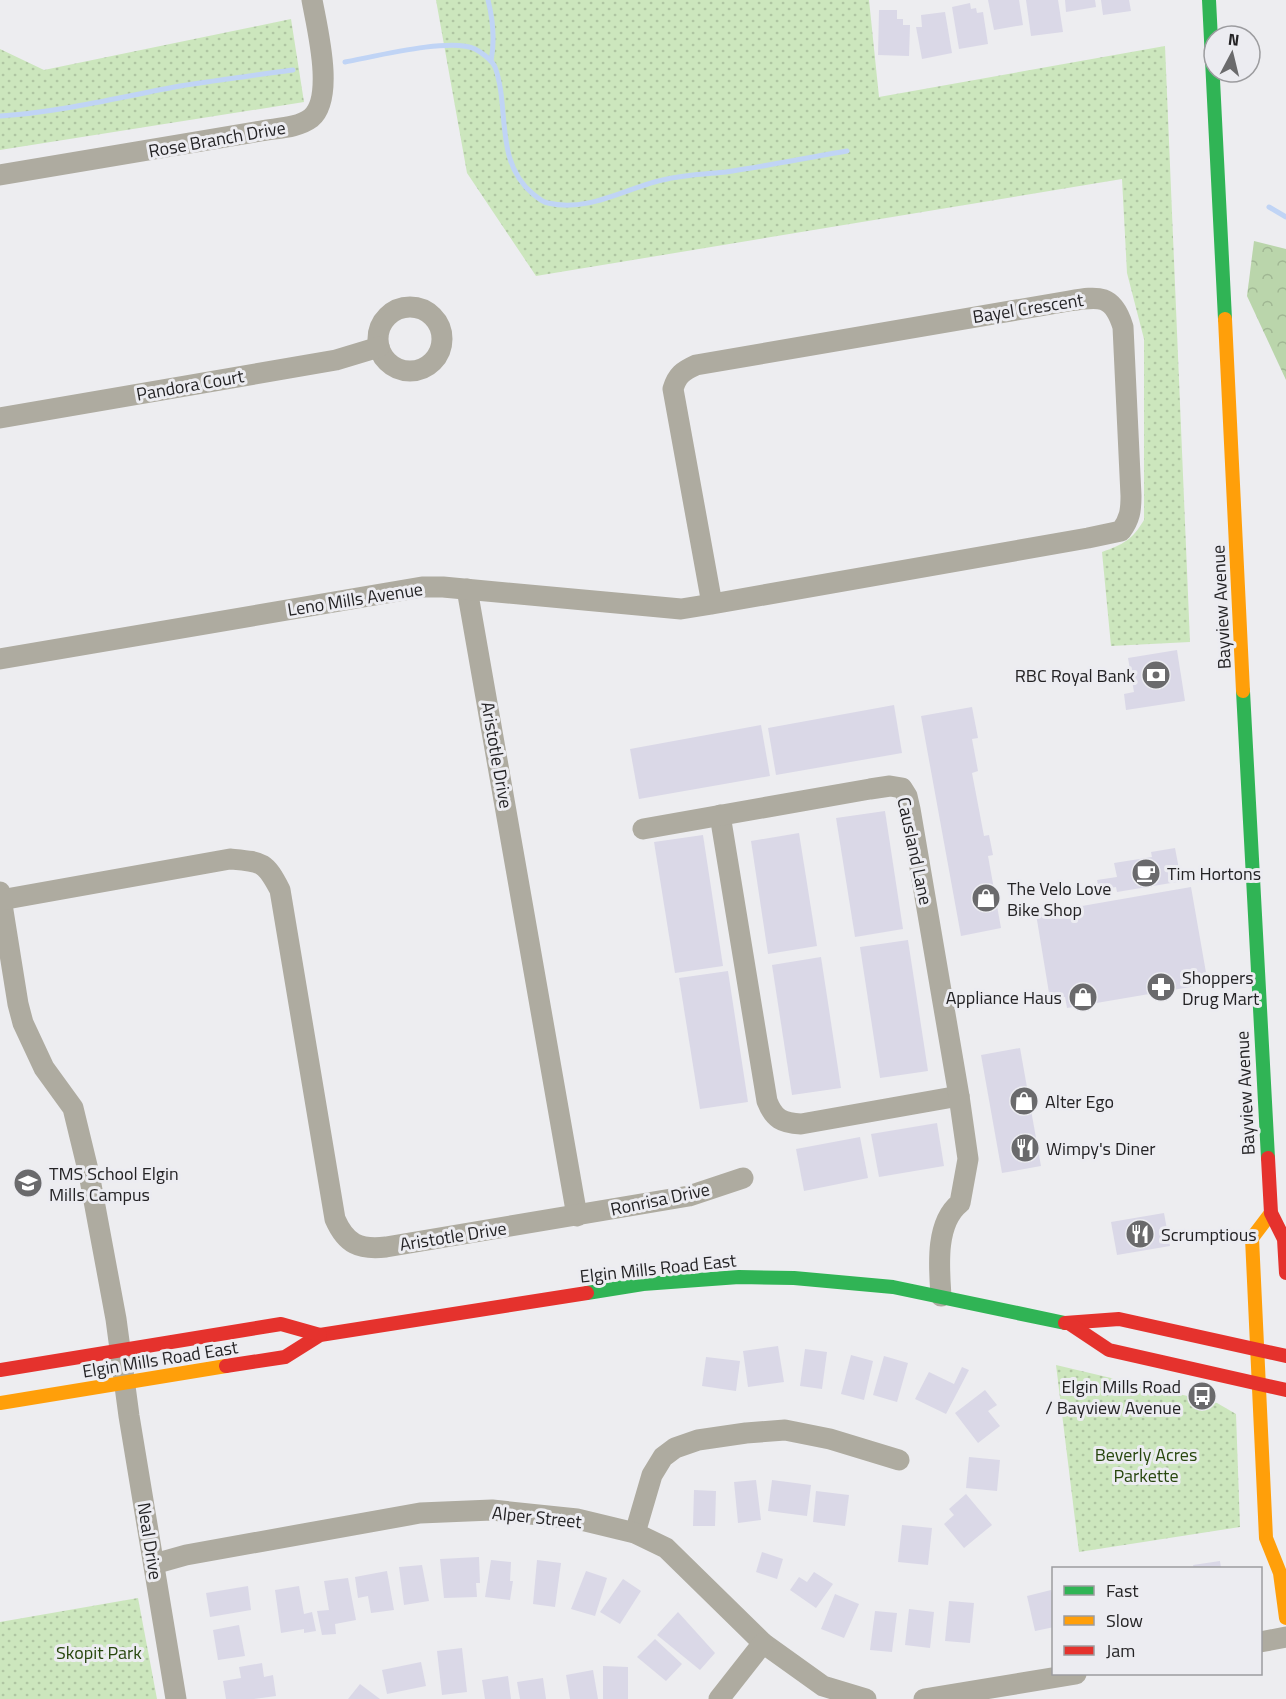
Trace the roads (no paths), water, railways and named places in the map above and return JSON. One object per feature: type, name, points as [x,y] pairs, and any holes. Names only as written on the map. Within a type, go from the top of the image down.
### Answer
[{"type":"main road","name":"Bayview Avenue","points":[[1209,0],[1259,1022],[1271,1213],[1284,1239],[1286,1273]]},
{"type":"main road","points":[[1271,1213],[1252,1238],[1266,1538],[1283,1568],[1286,1618]]},
{"type":"main road","name":"Elgin Mills Road East","points":[[0,1403],[285,1357],[320,1335],[643,1284],[706,1279],[794,1278],[893,1287],[1070,1324],[1119,1319],[1286,1356]]},
{"type":"main road","name":"Elgin Mills Road East","points":[[0,1370],[281,1324],[320,1335]]},
{"type":"main road","name":"Elgin Mills Road East","points":[[1070,1324],[1109,1350],[1286,1390]]},
{"type":"street","name":"Rose Branch Drive","points":[[0,176],[299,124],[310,118],[319,110],[324,85],[312,0]]},
{"type":"street","name":"Bayel Crescent","points":[[1091,297],[1106,300],[1118,310],[1123,327],[1131,496],[1131,510],[1127,523],[1121,531],[712,604],[673,389],[676,379],[683,371],[696,365],[1091,297]]},
{"type":"street","name":"Pandora Court","points":[[0,418],[336,360],[379,347]]},
{"type":"street","name":"Leno Mills Avenue","points":[[0,659],[422,587],[467,589],[681,609],[712,604]]},
{"type":"street","name":"Aristotle Drive","points":[[1,896],[230,859],[254,861],[269,869],[280,890],[335,1219],[347,1239],[358,1245],[378,1248],[577,1216],[467,589]]},
{"type":"street","name":"Causland Lane","points":[[643,829],[890,786],[902,788],[907,796],[910,810],[968,1159],[960,1203],[947,1220],[939,1253],[941,1296]]},
{"type":"street","points":[[720,815],[767,1101],[772,1114],[779,1120],[801,1124],[959,1096]]},
{"type":"street","points":[[1,896],[23,1023],[44,1068],[73,1108],[89,1174],[125,1383]]},
{"type":"street","name":"Ronrisa Drive","points":[[577,1216],[689,1196],[743,1178]]},
{"type":"street","name":"Neal Drive","points":[[125,1383],[176,1699]]},
{"type":"street","points":[[635,1533],[652,1475],[663,1457],[675,1448],[698,1440],[785,1430],[830,1439],[899,1460]]},
{"type":"street","name":"Alper Street","points":[[154,1564],[186,1555],[420,1513],[492,1510],[576,1519],[635,1533],[666,1548],[763,1643],[823,1686],[866,1699]]},
{"type":"street","points":[[1262,1642],[1286,1637]]},
{"type":"street","points":[[719,1699],[763,1643]]},
{"type":"street","points":[[924,1699],[1070,1675]]},
{"type":"waterway","points":[[488,0],[493,30],[491,61]]},
{"type":"waterway","points":[[345,62],[448,45],[464,46],[480,52],[495,67],[502,100],[508,151],[513,166],[521,181],[533,194],[548,203],[564,205],[594,202],[667,179],[726,172],[847,151]]},
{"type":"waterway","points":[[0,116],[68,108],[180,86],[293,70]]},
{"type":"waterway","points":[[1269,207],[1286,217]]},
{"type":"place","name":"RBC Royal Bank","points":[[1156,675]]},
{"type":"place","name":"Tim Hortons","points":[[1146,873]]},
{"type":"place","name":"The Velo Love Bike Shop","points":[[986,898]]},
{"type":"place","name":"Shoppers Drug Mart","points":[[1161,987]]},
{"type":"place","name":"Appliance Haus","points":[[1083,997]]},
{"type":"place","name":"Alter Ego","points":[[1024,1101]]},
{"type":"place","name":"Wimpy's Diner","points":[[1025,1148]]},
{"type":"place","name":"TMS School Elgin Mills Campus","points":[[28,1183]]},
{"type":"place","name":"Scrumptious","points":[[1140,1234]]},
{"type":"place","name":"Elgin Mills Road / Bayview Avenue","points":[[1202,1396]]},
{"type":"park label","name":"Beverly Acres Parkette","points":[[1146,1464]]},
{"type":"park label","name":"Skopit Park","points":[[99,1652]]}]
